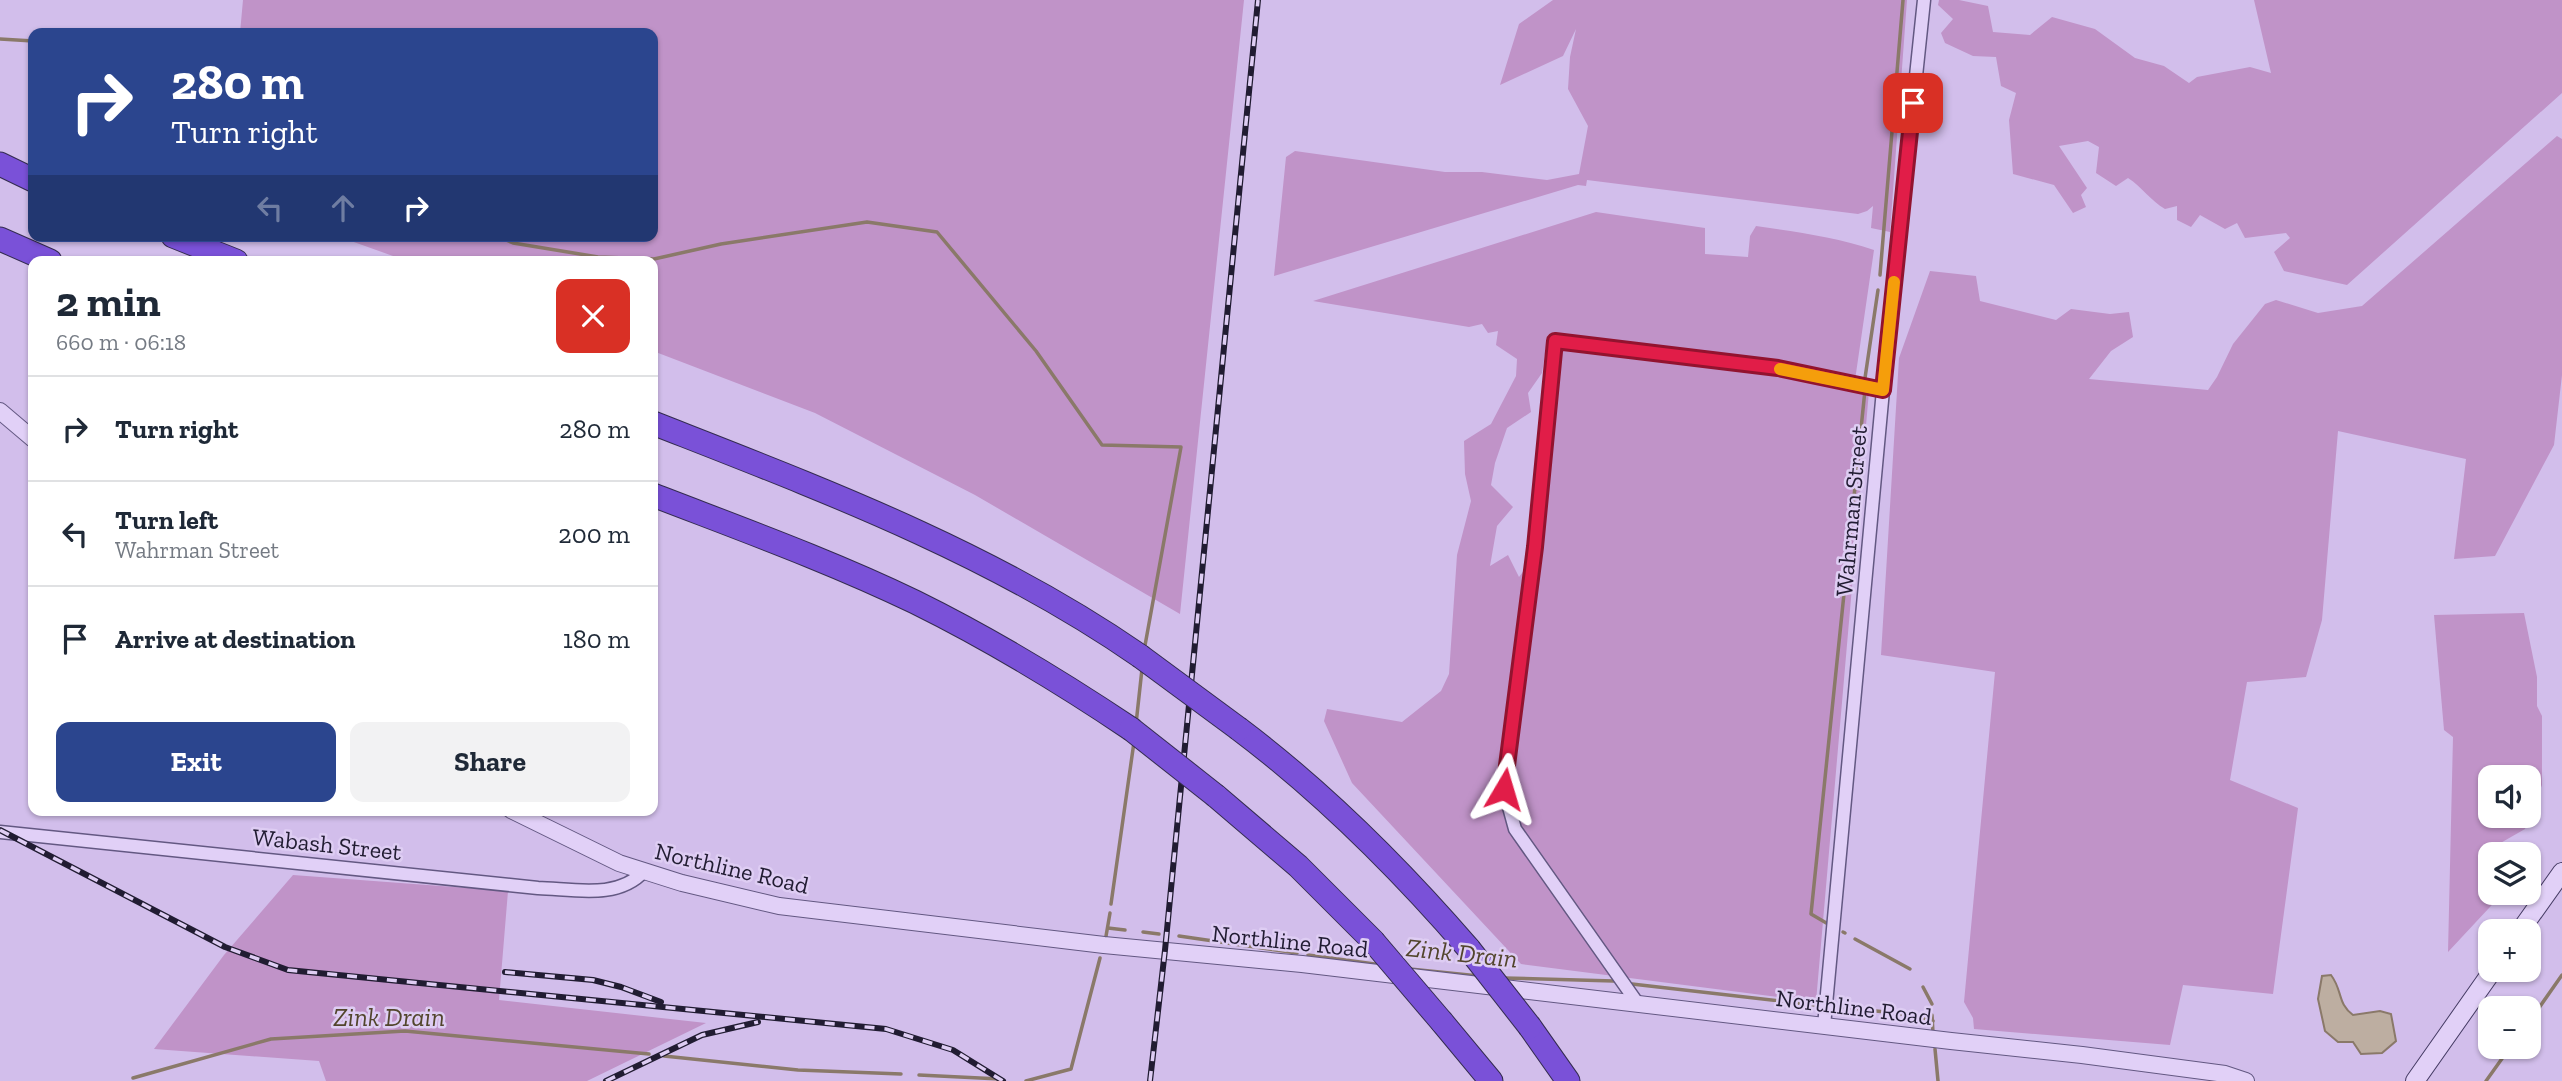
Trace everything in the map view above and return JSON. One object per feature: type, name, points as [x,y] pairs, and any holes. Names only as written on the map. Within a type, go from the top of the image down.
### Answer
[{"type":"highway","points":[[0,164],[28,178]]},
{"type":"highway","points":[[0,239],[39,256]]},
{"type":"highway","points":[[188,242],[223,256]]},
{"type":"highway","points":[[658,425],[847,499],[941,541],[1067,609],[1140,656],[1282,762],[1350,823],[1469,949],[1568,1081]]},
{"type":"highway","points":[[658,497],[803,553],[912,601],[1020,658],[1131,729],[1216,796],[1298,866],[1373,942],[1490,1081]]},
{"type":"main road","points":[[2529,919],[2562,872]]},
{"type":"main road","points":[[2416,1081],[2485,982]]},
{"type":"street","name":"Wahrman Street","points":[[1824,1026],[1883,390],[1924,0]]},
{"type":"street","points":[[1638,1004],[1515,829],[1504,789],[1535,547],[1555,341],[1778,368],[1883,390]]},
{"type":"street","points":[[0,411],[28,435]]},
{"type":"street","name":"Northline Road","points":[[523,816],[620,863],[723,894],[779,906],[2176,1066],[2225,1074],[2246,1081]]},
{"type":"street","name":"Wabash Street","points":[[0,832],[538,888],[603,891],[623,887],[636,880],[644,871]]},
{"type":"shaded area","points":[[243,0],[1244,0],[1180,614],[975,495],[815,413],[658,353],[658,256],[393,256],[354,242],[658,242],[658,28],[240,28]]},
{"type":"shaded area","points":[[1553,0],[1907,0],[1890,232],[1871,228],[1873,206],[1858,214],[1587,180],[1586,186],[1578,185],[1274,276],[1286,157],[1295,151],[1445,172],[1482,172],[1547,180],[1579,174],[1588,126],[1568,89],[1570,57],[1576,29],[1563,56],[1500,85],[1519,24]]},
{"type":"shaded area","points":[[1939,0],[1959,0],[1988,6],[1993,32],[2030,35],[2052,17],[2095,29],[2135,58],[2164,66],[2189,83],[2197,77],[2250,67],[2271,73],[2254,0],[2562,0],[2562,93],[2347,285],[2284,271],[2274,252],[2290,238],[2286,233],[2245,238],[2237,223],[2225,229],[2200,215],[2191,227],[2177,220],[2177,206],[2165,209],[2128,178],[2116,186],[2096,173],[2099,147],[2088,141],[2059,146],[2087,188],[2081,195],[2086,207],[2073,213],[2054,185],[2013,174],[2009,120],[2016,93],[2001,86],[1996,57],[1973,56],[1945,43],[1941,33],[1953,19],[1938,5]]},
{"type":"shaded area","points":[[2557,136],[2562,139],[2562,375],[2554,445],[2495,556],[2454,559],[2466,459],[2338,431],[2322,620],[2306,677],[2247,682],[2230,780],[2298,808],[2273,994],[2183,985],[2170,1045],[1974,1029],[1973,1018],[1964,1002],[1995,672],[1881,655],[1899,358],[1930,271],[1976,276],[1980,301],[2056,320],[2071,309],[2110,314],[2129,312],[2133,337],[2111,351],[2089,379],[2208,390],[2233,344],[2265,304],[2276,300],[2318,313],[2362,306]]},
{"type":"shaded area","points":[[1596,212],[1705,228],[1705,254],[1748,257],[1750,236],[1756,226],[1831,238],[1874,250],[1854,387],[1869,391],[1816,1002],[1521,964],[1352,783],[1324,721],[1327,709],[1402,722],[1441,691],[1449,674],[1457,555],[1471,501],[1465,474],[1464,441],[1491,424],[1516,376],[1517,359],[1496,345],[1498,331],[1488,333],[1482,324],[1469,327],[1313,301]],"holes":[[[1547,341],[1560,351],[1535,556],[1519,577],[1508,555],[1490,566],[1497,526],[1513,507],[1491,485],[1507,428],[1531,412],[1528,393],[1542,373]]]},
{"type":"shaded area","points":[[2524,613],[2537,677],[2537,706],[2542,716],[2542,785],[2541,788],[2541,765],[2478,765],[2478,828],[2525,828],[2502,842],[2478,842],[2478,905],[2492,905],[2448,952],[2453,737],[2444,730],[2434,615]]},
{"type":"shaded area","points":[[293,875],[508,891],[499,1000],[706,1023],[587,1081],[326,1081],[319,1061],[154,1049],[224,955]]},
{"type":"shaded area","points":[[2331,975],[2344,1006],[2353,1015],[2380,1011],[2391,1014],[2396,1041],[2382,1053],[2361,1054],[2353,1042],[2338,1042],[2325,1031],[2318,999],[2322,976]]},
{"type":"waterway","points":[[1880,275],[1903,0]]},
{"type":"waterway","points":[[0,39],[28,41]]},
{"type":"waterway","points":[[658,258],[721,244],[867,222],[937,232],[1036,351],[1102,445],[1181,447],[1144,651]]},
{"type":"waterway","points":[[511,242],[592,256]]},
{"type":"waterway","points":[[1865,378],[1878,290]]},
{"type":"waterway","points":[[1828,924],[1811,914],[1865,390]]},
{"type":"waterway","points":[[1136,724],[1142,669]]},
{"type":"waterway","points":[[1111,904],[1134,742]]},
{"type":"waterway","name":"Zink Drain","points":[[1105,942],[1110,913]]},
{"type":"waterway","name":"Zink Drain","points":[[1108,928],[1125,930]]},
{"type":"waterway","name":"Zink Drain","points":[[1143,932],[1159,934]]},
{"type":"waterway","name":"Zink Drain","points":[[1179,936],[1297,953]]},
{"type":"waterway","points":[[1855,939],[1910,969]]},
{"type":"waterway","name":"Zink Drain","points":[[1308,955],[1382,965]]},
{"type":"waterway","name":"Zink Drain","points":[[1026,1081],[1071,1069],[1100,958]]},
{"type":"waterway","name":"Zink Drain","points":[[1410,969],[1479,976]]},
{"type":"waterway","points":[[2541,1005],[2562,975]]},
{"type":"waterway","name":"Zink Drain","points":[[1504,978],[1614,981]]},
{"type":"waterway","name":"Zink Drain","points":[[1632,984],[1815,1005]]},
{"type":"waterway","points":[[1923,987],[1932,1004]]},
{"type":"waterway","name":"Zink Drain","points":[[1840,1007],[1912,1015],[1933,1021]]},
{"type":"waterway","name":"Zink Drain","points":[[1932,1015],[1933,1033]]},
{"type":"waterway","name":"Zink Drain","points":[[133,1078],[271,1039],[405,1031],[649,1054]]},
{"type":"waterway","name":"Zink Drain","points":[[1935,1049],[1938,1081]]},
{"type":"waterway","name":"Zink Drain","points":[[664,1056],[798,1070],[901,1074]]},
{"type":"waterway","points":[[2486,1081],[2502,1059]]},
{"type":"waterway","name":"Zink Drain","points":[[919,1075],[1000,1079]]},
{"type":"railway","points":[[1150,1081],[1258,0]]},
{"type":"railway","points":[[0,830],[225,947],[288,970],[886,1029],[953,1050],[1003,1081]]},
{"type":"railway","points":[[505,972],[593,980],[661,1002]]},
{"type":"railway","points":[[606,1081],[702,1035],[758,1022]]},
{"type":"slow traffic","points":[[1780,369],[1883,390],[1894,282]]},
{"type":"route","points":[[1504,789],[1535,547],[1555,341],[1778,368],[1883,390],[1913,103]]}]
